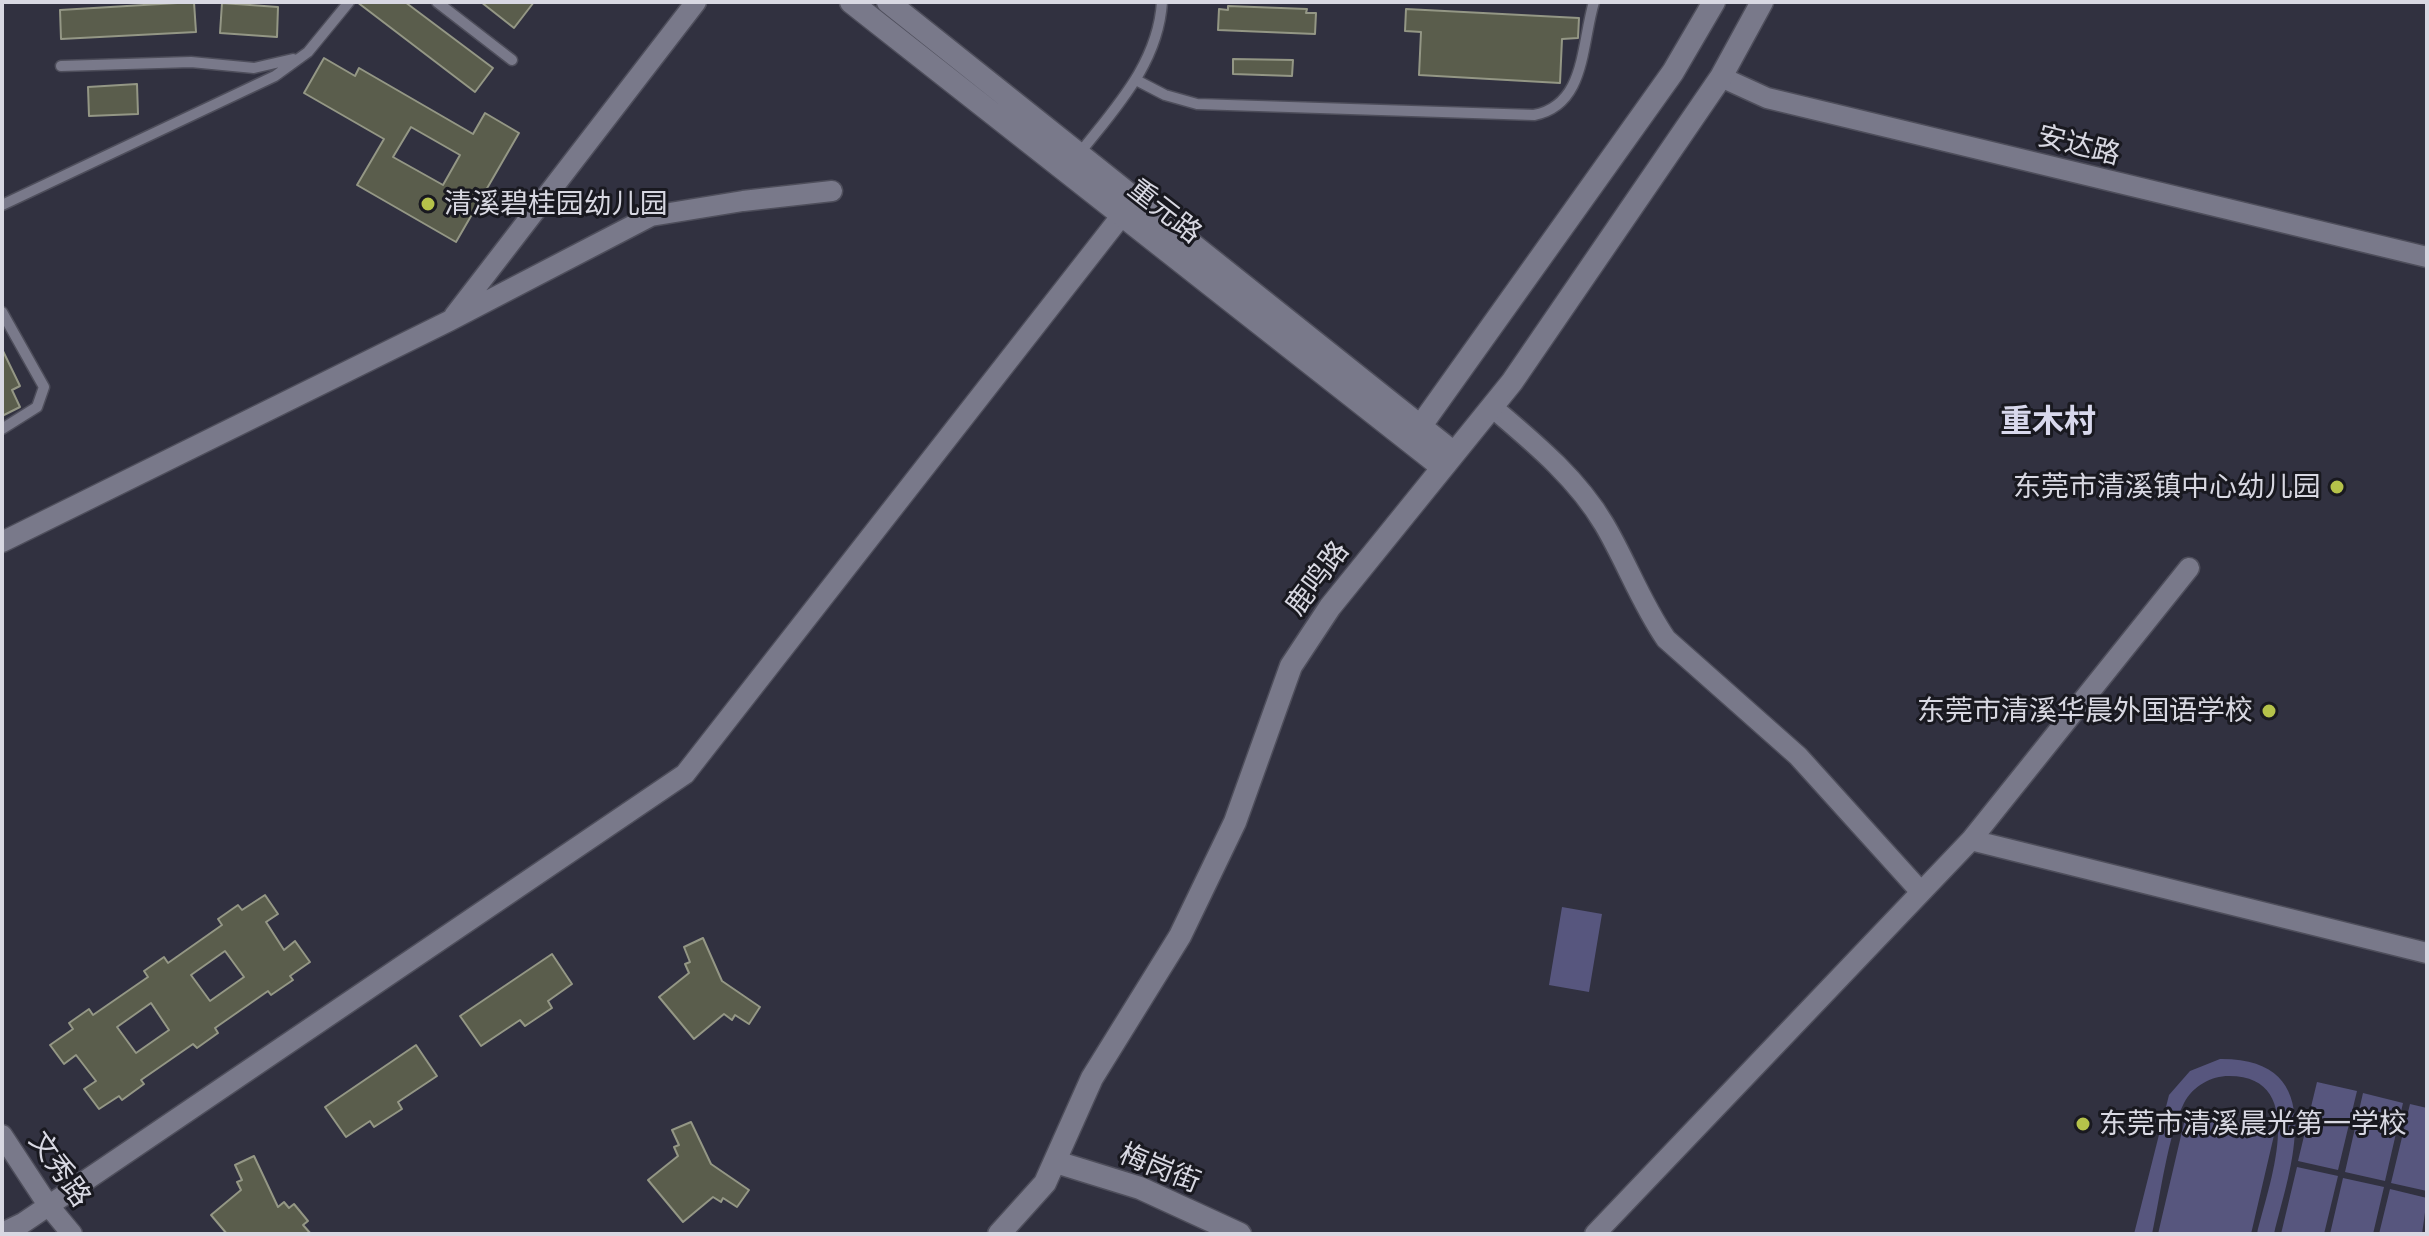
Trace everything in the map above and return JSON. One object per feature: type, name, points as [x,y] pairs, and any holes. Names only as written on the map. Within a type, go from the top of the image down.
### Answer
[{"type":"street","points":[[449,321],[696,2]]},
{"type":"street","name":"重元路","points":[[851,2],[1122,215],[1448,460]]},
{"type":"street","name":"重元路","points":[[888,2],[1079,154],[1415,434]]},
{"type":"street","points":[[1415,434],[1673,72],[1714,2]]},
{"type":"street","name":"鹿鸣路","points":[[999,1234],[1045,1183],[1092,1078],[1180,936],[1235,822],[1291,666],[1330,607],[1492,407],[1721,77],[1762,2]]},
{"type":"street","name":"安达路","points":[[1721,77],[1767,98],[2427,257]]},
{"type":"street","points":[[2,542],[449,321],[651,216],[832,191]]},
{"type":"street","points":[[2,1233],[48,1205],[685,774],[1122,215]]},
{"type":"street","points":[[1492,407],[1553,459],[1603,522],[1650,617],[1666,639],[1798,756],[1921,892]]},
{"type":"street","points":[[1595,1234],[1971,840],[2189,568]]},
{"type":"street","points":[[1971,840],[2427,953]]},
{"type":"street","name":"文秀路","points":[[2,1135],[48,1205],[72,1234]]},
{"type":"street","name":"梅岗街","points":[[1056,1162],[1140,1188],[1240,1234]]},
{"type":"lane","points":[[2,205],[275,76],[308,52],[349,2]]},
{"type":"lane","points":[[437,2],[512,60]]},
{"type":"lane","points":[[1079,154],[1136,80],[1157,32],[1162,2]]},
{"type":"lane","points":[[1136,80],[1165,95],[1197,104],[1534,115],[1551,112],[1565,102],[1574,87],[1594,2]]},
{"type":"lane","points":[[61,66],[191,62],[254,68],[282,63],[308,52]]},
{"type":"lane","points":[[2,312],[44,387],[41,401],[32,413],[2,429]]},
{"type":"shaded area","points":[[1562,907],[1602,914],[1589,992],[1549,985]]},
{"type":"shaded area","points":[[2220,1059],[2255,1064],[2278,1077],[2291,1097],[2295,1121],[2293,1149],[2274,1234],[2257,1234],[2274,1164],[2278,1138],[2277,1114],[2270,1094],[2254,1081],[2229,1076],[2203,1083],[2184,1103],[2169,1149],[2152,1234],[2134,1234],[2169,1095],[2190,1071]]},
{"type":"shaded area","points":[[2317,1082],[2357,1091],[2338,1170],[2298,1161]]},
{"type":"shaded area","points":[[2363,1093],[2403,1103],[2385,1181],[2345,1172]]},
{"type":"shaded area","points":[[2410,1104],[2427,1108],[2427,1191],[2391,1183]]},
{"type":"shaded area","points":[[2187,1110],[2275,1131],[2251,1234],[2158,1234]]},
{"type":"shaded area","points":[[2297,1167],[2338,1176],[2324,1234],[2281,1234]]},
{"type":"shaded area","points":[[2343,1178],[2384,1187],[2373,1234],[2330,1234]]},
{"type":"shaded area","points":[[2390,1189],[2427,1198],[2422,1234],[2379,1234]]},
{"type":"building","points":[[194,2],[196,32],[61,39],[60,10]]},
{"type":"building","points":[[357,2],[405,2],[493,68],[475,92]]},
{"type":"building","points":[[481,2],[534,2],[514,28]]},
{"type":"building","points":[[222,3],[278,7],[277,37],[220,33]]},
{"type":"building","points":[[1228,6],[1307,9],[1306,13],[1316,13],[1315,34],[1218,30],[1219,9],[1228,10]]},
{"type":"building","points":[[1406,9],[1579,18],[1578,38],[1562,39],[1560,83],[1419,75],[1421,32],[1405,31]]},
{"type":"building","points":[[324,58],[355,76],[359,68],[473,134],[485,113],[519,133],[456,242],[357,185],[384,139],[304,93]],"holes":[[[411,127],[460,155],[443,185],[393,157]]]},
{"type":"building","points":[[1233,59],[1293,60],[1292,76],[1233,74]]},
{"type":"building","points":[[137,84],[138,114],[89,116],[88,87]]},
{"type":"building","points":[[2,349],[20,386],[12,390],[20,407],[2,416]]},
{"type":"building","points":[[265,895],[278,914],[266,922],[284,950],[295,941],[310,962],[290,976],[293,980],[271,995],[268,991],[215,1028],[218,1033],[197,1048],[193,1044],[141,1080],[144,1084],[122,1100],[119,1096],[99,1109],[84,1089],[96,1081],[76,1055],[64,1064],[50,1045],[73,1029],[69,1023],[89,1009],[93,1015],[148,977],[144,971],[164,957],[168,963],[222,925],[218,919],[238,905],[242,910]],"holes":[[[225,951],[244,977],[210,1001],[191,975]],[[151,1003],[169,1030],[136,1053],[117,1027]]]},
{"type":"building","points":[[703,938],[722,981],[760,1007],[749,1024],[735,1015],[732,1020],[724,1014],[694,1039],[659,997],[689,973],[685,964],[690,962],[684,947]]},
{"type":"building","points":[[552,954],[572,984],[548,1001],[552,1008],[525,1026],[520,1020],[481,1046],[460,1016]]},
{"type":"building","points":[[416,1045],[437,1076],[398,1102],[402,1109],[374,1127],[370,1121],[346,1137],[325,1107]]},
{"type":"building","points":[[691,1122],[711,1164],[749,1190],[737,1207],[723,1198],[721,1202],[713,1197],[683,1222],[648,1180],[678,1156],[674,1147],[679,1145],[672,1130]]},
{"type":"building","points":[[254,1156],[278,1207],[284,1202],[289,1208],[294,1204],[308,1221],[303,1225],[311,1234],[227,1234],[211,1215],[241,1190],[237,1182],[242,1180],[235,1165]]},
{"type":"place","name":"清溪碧桂园幼儿园","points":[[428,204]]},
{"type":"place","name":"东莞市清溪镇中心幼儿园","points":[[2337,487]]},
{"type":"place","name":"东莞市清溪华晨外国语学校","points":[[2269,711]]},
{"type":"place","name":"东莞市清溪晨光第一学校","points":[[2083,1124]]},
{"type":"district","name":"重木村","points":[[2048,421]]}]
